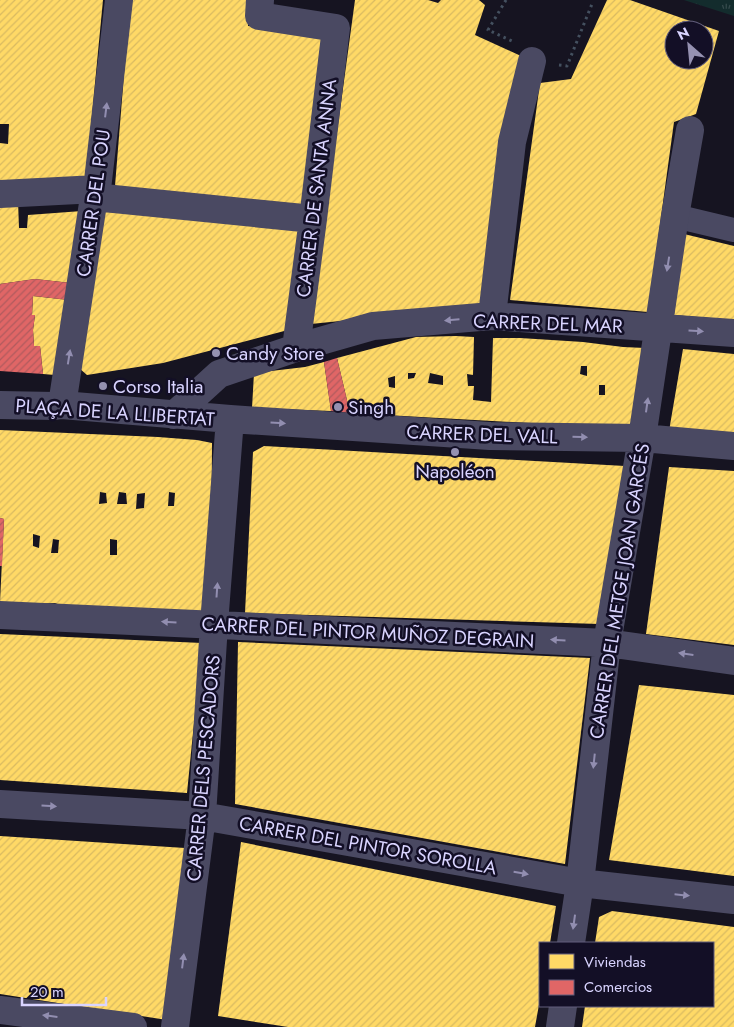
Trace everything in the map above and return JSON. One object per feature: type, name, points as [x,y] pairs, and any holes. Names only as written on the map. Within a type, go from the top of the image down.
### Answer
[{"type":"street","name":"CARRER DEL POU","points":[[62,405],[96,193],[119,0]]},
{"type":"street","name":"CARRER DE SANTA ANNA","points":[[260,0],[259,16],[336,28],[296,348]]},
{"type":"street","points":[[492,316],[512,142],[532,61]]},
{"type":"street","name":"CARRER DEL METGE JOAN GARCÉS","points":[[571,942],[580,883],[607,643],[642,438],[675,216],[690,130]]},
{"type":"street","points":[[0,194],[96,193],[313,219]]},
{"type":"street","points":[[675,216],[734,230]]},
{"type":"street","name":"CARRER DEL MAR","points":[[174,415],[219,374],[296,348],[373,326],[492,316],[734,333]]},
{"type":"street","name":"PLAÇA DE LA LLIBERTAT","points":[[0,405],[62,405],[230,419]]},
{"type":"street","name":"CARRER DEL VALL","points":[[230,419],[490,436],[642,438],[734,446]]},
{"type":"street","name":"CARRER DELS PESCADORS","points":[[175,1027],[202,816],[214,624],[230,419]]},
{"type":"street","name":"CARRER DEL PINTOR MUÑOZ DEGRAIN","points":[[0,615],[607,643],[734,661]]},
{"type":"street","name":"CARRER DEL PINTOR SOROLLA","points":[[0,804],[202,816],[580,883],[734,900]]},
{"type":"street","points":[[560,1027],[562,1007]]},
{"type":"street","points":[[0,1010],[133,1027]]},
{"type":"green space","points":[[684,0],[734,0],[734,16]]},
{"type":"building: Viviendas","points":[[0,0],[103,0],[86,177],[0,185],[0,143],[8,144],[9,124],[0,124]]},
{"type":"building: Viviendas","points":[[130,0],[247,0],[248,26],[327,37],[307,205],[115,186]]},
{"type":"building: Viviendas","points":[[355,0],[428,0],[438,3],[441,0],[479,0],[485,5],[475,35],[521,56],[485,306],[311,324]]},
{"type":"building: Viviendas","points":[[607,0],[630,0],[687,20],[664,20],[664,70],[708,70],[696,114],[674,122],[648,312],[510,300],[540,83],[571,79]]},
{"type":"building: Viviendas","points":[[714,29],[719,31],[714,49]]},
{"type":"building: Viviendas","points":[[18,201],[19,228],[27,228],[28,215],[82,211],[71,283],[35,279],[0,284],[0,202]]},
{"type":"building: Viviendas","points":[[105,212],[303,218],[288,330],[163,363],[87,375],[79,368]]},
{"type":"building: Viviendas","points":[[684,234],[734,246],[734,320],[674,315]]},
{"type":"building: Viviendas","points":[[33,296],[69,300],[55,375],[43,374],[40,346],[34,346],[33,330],[35,315],[32,315]]},
{"type":"building: Viviendas","points":[[416,337],[474,337],[473,375],[467,374],[468,386],[474,386],[473,400],[491,402],[493,338],[583,342],[645,348],[635,429],[350,413],[337,358]],"holes":[[[581,366],[587,366],[587,376],[580,374]],[[408,373],[416,373],[414,378],[408,379]],[[430,373],[443,376],[443,385],[428,383]],[[395,376],[395,388],[389,387],[388,378]],[[599,385],[605,385],[605,395],[599,395]]]},
{"type":"building: Viviendas","points":[[683,349],[734,354],[734,434],[669,431]]},
{"type":"building: Viviendas","points":[[324,362],[331,411],[252,408],[254,373],[305,367]]},
{"type":"building: Viviendas","points":[[0,430],[158,437],[212,443],[211,613],[76,612],[55,603],[0,602],[4,519],[0,518]],"holes":[[[100,492],[106,493],[107,503],[99,504]],[[119,492],[126,493],[127,504],[117,504]],[[169,492],[175,493],[174,506],[168,506]],[[145,493],[144,508],[136,509],[137,494]],[[33,534],[40,536],[39,548],[33,546]],[[53,539],[59,540],[58,553],[51,553]],[[110,539],[117,540],[117,555],[110,555]]]},
{"type":"building: Viviendas","points":[[264,446],[625,466],[600,624],[245,613],[253,452]]},
{"type":"building: Viviendas","points":[[669,467],[734,471],[734,645],[646,634]]},
{"type":"building: Viviendas","points":[[0,634],[202,643],[187,793],[0,780]]},
{"type":"building: Viviendas","points":[[238,642],[590,658],[565,864],[235,804]]},
{"type":"building: Viviendas","points":[[639,685],[734,695],[734,876],[609,860]]},
{"type":"building: Viviendas","points":[[0,836],[185,848],[167,1020],[0,994]]},
{"type":"building: Viviendas","points":[[241,842],[556,906],[550,942],[539,942],[539,1005],[535,1027],[288,1027],[218,1016]]},
{"type":"building: Viviendas","points":[[612,911],[734,927],[734,1027],[582,1027],[585,1007],[714,1007],[714,942],[595,942],[599,917]]},
{"type":"building: Comercios","points":[[35,279],[71,283],[69,300],[33,296],[32,315],[35,315],[33,330],[34,346],[40,346],[43,374],[0,371],[0,284]]},
{"type":"building: Comercios","points":[[337,358],[350,413],[331,411],[324,362]]},
{"type":"building: Comercios","points":[[0,518],[4,519],[2,566],[0,566]]},
{"type":"place","name":"Candy Store","points":[[216,353]]},
{"type":"place","name":"Corso Italia","points":[[103,386]]},
{"type":"place","name":"Singh","points":[[338,407]]},
{"type":"place","name":"Napoléon","points":[[455,452]]}]
